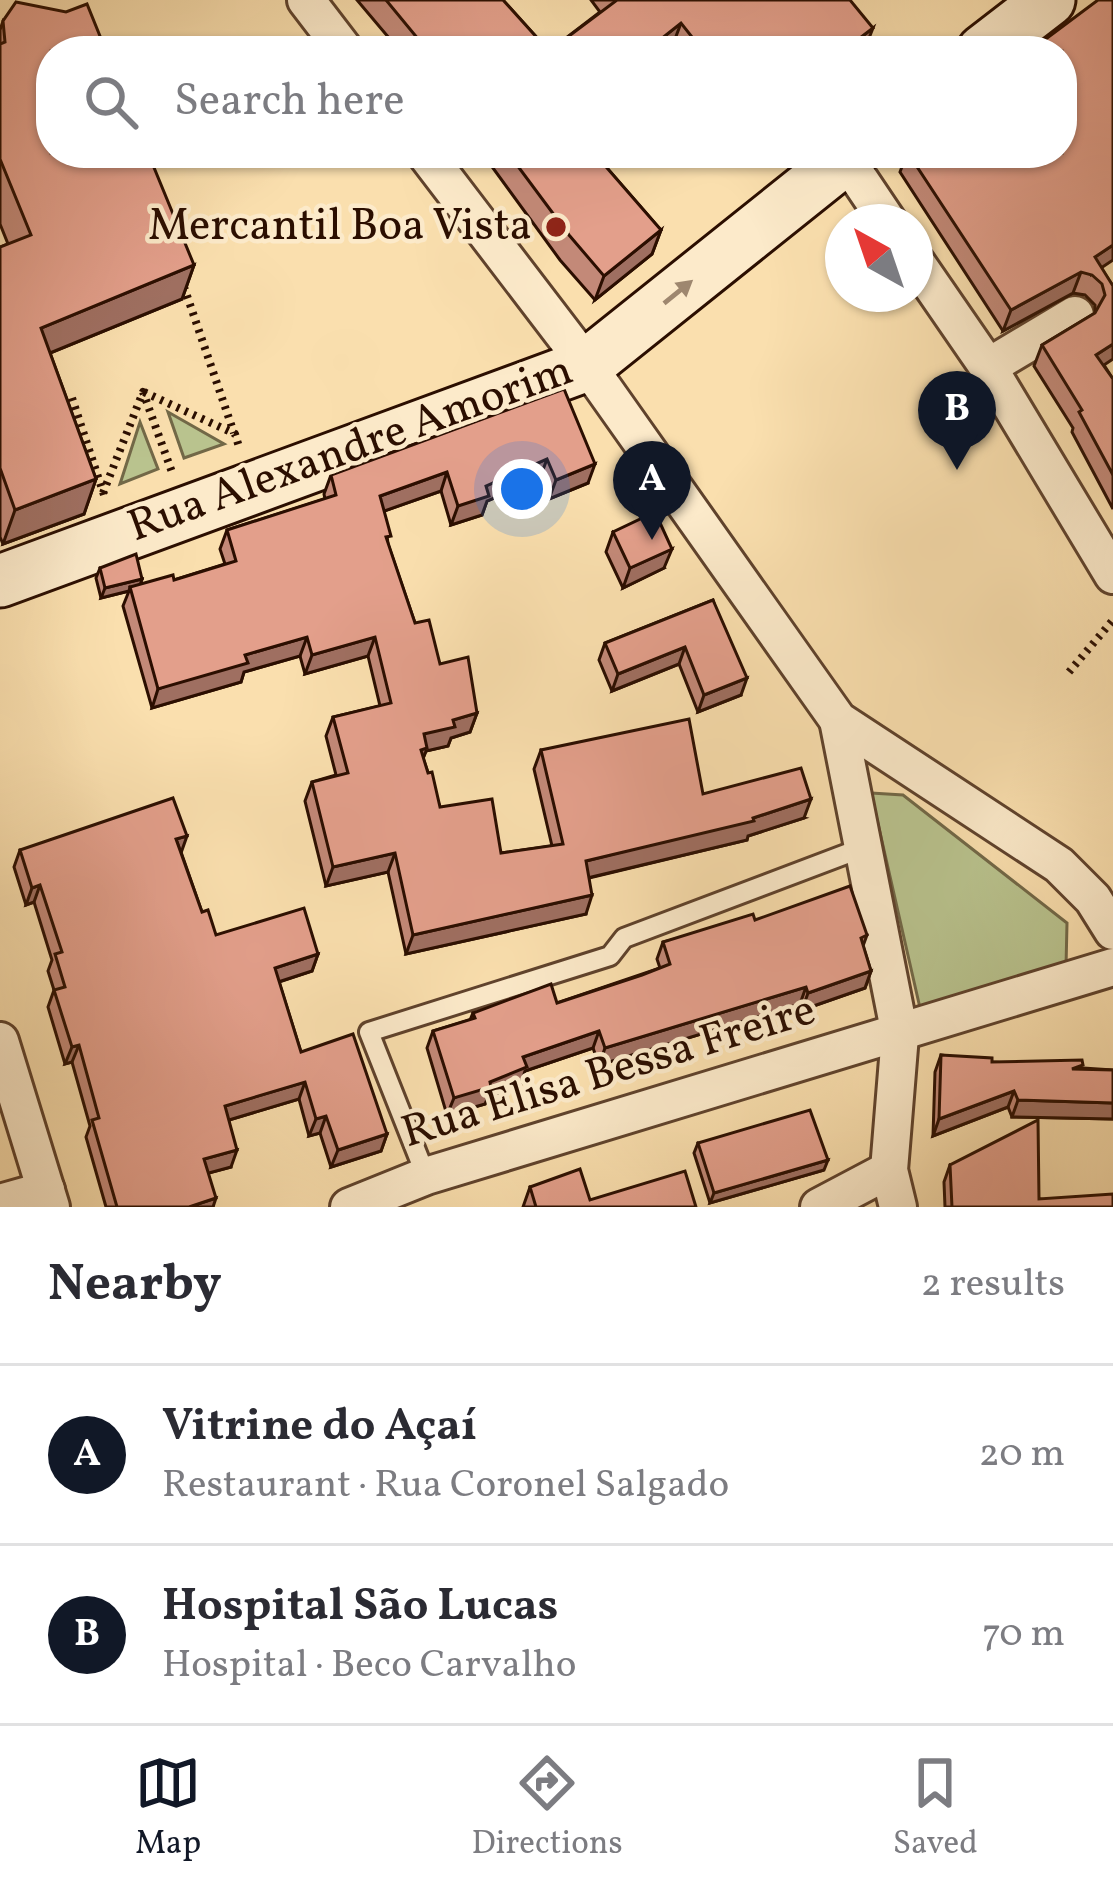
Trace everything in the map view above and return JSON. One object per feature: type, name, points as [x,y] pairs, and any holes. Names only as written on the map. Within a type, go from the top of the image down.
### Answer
[{"type":"street","points":[[306,0],[334,36]]},
{"type":"street","points":[[1002,36],[1049,0]]},
{"type":"street","points":[[436,168],[587,365],[838,720],[1059,865],[1093,899],[1113,931]]},
{"type":"street","name":"Rua Alexandre Amorim","points":[[0,581],[110,515],[186,510],[255,489],[587,365],[833,168]]},
{"type":"street","points":[[855,168],[878,204]]},
{"type":"street","points":[[933,287],[988,367],[1113,574]]},
{"type":"street","points":[[988,367],[1076,315]]},
{"type":"street","points":[[838,720],[900,1035],[889,1170],[898,1207]]},
{"type":"street","name":"Rua Elisa Bessa Freire","points":[[349,1207],[426,1176],[1113,967]]},
{"type":"street","points":[[0,1042],[49,1198],[0,1203]]},
{"type":"street","points":[[820,1207],[889,1170]]},
{"type":"lane","points":[[426,1176],[369,1032],[610,956],[623,938],[862,848]]},
{"type":"path","points":[[184,287],[255,489]]},
{"type":"path","points":[[143,392],[235,434]]},
{"type":"path","points":[[143,392],[186,510]]},
{"type":"path","points":[[110,515],[143,392]]},
{"type":"path","points":[[72,398],[110,515]]},
{"type":"path","points":[[1069,671],[1113,620]]},
{"type":"green space","points":[[168,412],[224,444],[184,458]]},
{"type":"green space","points":[[140,422],[158,469],[120,484]]},
{"type":"green space","points":[[871,793],[903,795],[1067,923],[1066,967],[920,1008]]},
{"type":"building","points":[[386,0],[503,0],[535,36],[416,36]]},
{"type":"building","points":[[617,0],[850,0],[873,28],[863,36],[691,36],[681,23],[665,36],[569,36]]},
{"type":"building","points":[[1098,0],[1113,0],[1113,245],[1095,257],[1113,286],[1113,344],[1096,355],[1113,379],[1113,475],[1082,410],[1042,345],[1095,313],[1105,295],[1102,284],[1081,272],[1011,310],[918,168],[1077,168],[1077,36],[1050,36]]},
{"type":"building","points":[[16,2],[66,12],[87,4],[100,36],[36,36],[36,168],[154,168],[194,265],[41,328],[96,479],[15,510],[0,468],[0,247],[31,235],[0,159],[3,21]]},
{"type":"building","points":[[519,168],[607,168],[661,230],[604,276]]},
{"type":"building","points":[[564,389],[595,464],[556,480],[547,459],[486,486],[489,496],[458,506],[447,472],[380,496],[391,536],[386,537],[415,623],[429,620],[440,664],[468,657],[477,713],[453,720],[455,727],[424,734],[427,748],[421,750],[440,807],[492,799],[501,853],[563,844],[541,750],[689,719],[703,794],[801,768],[811,799],[754,821],[586,861],[592,895],[413,935],[395,853],[333,867],[312,782],[348,773],[333,717],[391,703],[375,637],[312,655],[307,637],[245,655],[248,663],[158,689],[130,587],[173,575],[174,580],[236,561],[227,530],[336,495],[331,475]]},
{"type":"building","points":[[655,512],[672,549],[630,568],[613,532]]},
{"type":"building","points":[[136,554],[142,579],[105,588],[100,568]]},
{"type":"building","points":[[713,600],[747,678],[704,695],[685,647],[618,674],[605,643]]},
{"type":"building","points":[[173,798],[187,836],[176,839],[202,912],[208,910],[216,935],[304,908],[318,954],[275,968],[301,1052],[353,1034],[387,1134],[338,1150],[326,1116],[316,1119],[305,1082],[225,1106],[237,1150],[204,1159],[216,1198],[189,1207],[117,1207],[92,1120],[99,1118],[79,1045],[72,1047],[54,990],[65,987],[55,954],[62,952],[40,885],[32,888],[20,850]]},
{"type":"building","points":[[850,886],[867,935],[861,938],[871,971],[808,993],[806,987],[605,1048],[599,1031],[523,1057],[527,1067],[490,1082],[491,1087],[454,1098],[433,1031],[551,984],[557,1003],[642,975],[670,964],[663,942],[753,914],[755,920]]},
{"type":"building","points":[[941,1055],[992,1058],[992,1062],[1082,1060],[1083,1065],[1072,1069],[1113,1070],[1113,1103],[1018,1100],[1014,1091],[939,1119]]},
{"type":"building","points":[[810,1110],[828,1160],[714,1193],[698,1143]]},
{"type":"building","points":[[1038,1120],[1039,1199],[1113,1194],[1113,1207],[952,1207],[950,1165]]},
{"type":"building","points":[[580,1169],[590,1200],[685,1171],[696,1207],[536,1207],[530,1187]]},
{"type":"place","name":"Mercantil Boa Vista","points":[[556,227]]},
{"type":"place","name":"Hospital São Lucas","points":[[957,470]]},
{"type":"place","name":"Vitrine do Açaí","points":[[652,540]]}]
